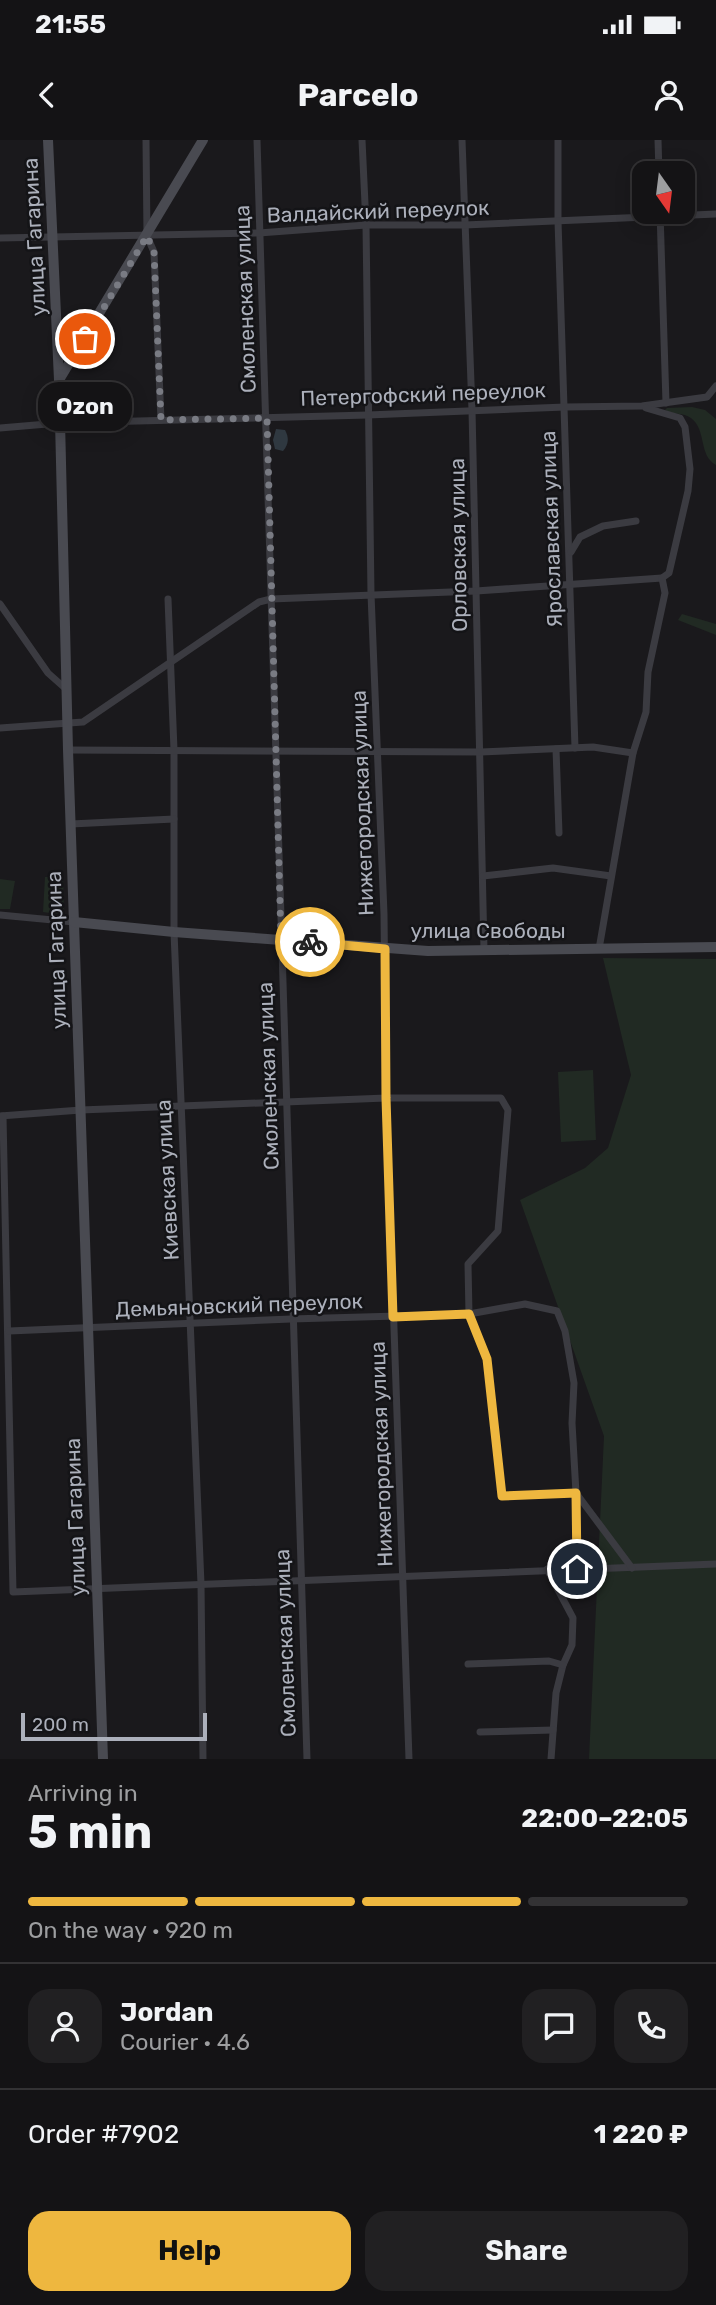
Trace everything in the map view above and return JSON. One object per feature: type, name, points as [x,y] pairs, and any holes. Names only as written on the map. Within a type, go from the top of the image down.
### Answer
[{"type":"street","name":"улица Гагарина","points":[[48,140],[60,380],[68,750],[103,1759]]},
{"type":"street","points":[[146,140],[147,236],[154,252],[161,420]]},
{"type":"street","points":[[60,380],[203,140]]},
{"type":"street","name":"Смоленская улица","points":[[257,140],[277,751],[291,1318],[307,1759]]},
{"type":"street","name":"Нижегородская улица","points":[[362,140],[366,225],[371,594],[385,949],[386,1098],[409,1759]]},
{"type":"street","name":"Орловская улица","points":[[462,140],[472,410],[484,950]]},
{"type":"street","name":"Ярославская улица","points":[[558,140],[558,221],[575,748]]},
{"type":"street","points":[[658,140],[659,161]]},
{"type":"street","name":"Валдайский переулок","points":[[695,214],[716,214]]},
{"type":"street","name":"Валдайский переулок","points":[[0,238],[259,233],[366,225],[465,225],[632,216]]},
{"type":"street","points":[[660,224],[666,403]]},
{"type":"street","name":"Петергофский переулок","points":[[0,428],[60,423],[642,406],[707,397],[716,386]]},
{"type":"street","points":[[0,728],[83,722],[259,602],[271,599],[475,591],[662,578],[669,573],[688,491],[690,469],[685,427],[680,418],[642,406]]},
{"type":"street","points":[[570,553],[580,537],[603,526],[636,521]]},
{"type":"street","points":[[598,949],[633,753],[646,712],[648,672],[665,593],[662,578]]},
{"type":"street","name":"Киевская улица","points":[[168,599],[174,750],[174,932],[201,1584],[203,1759]]},
{"type":"street","points":[[0,604],[48,673],[67,690]]},
{"type":"street","points":[[68,750],[481,752],[593,747],[633,753]]},
{"type":"street","points":[[556,749],[559,833]]},
{"type":"street","points":[[71,824],[174,819]]},
{"type":"street","points":[[483,876],[553,868],[611,876]]},
{"type":"street","name":"улица Свободы","points":[[0,915],[385,949],[716,947]]},
{"type":"street","points":[[576,1493],[502,1496],[487,1359],[469,1314],[468,1264],[498,1231],[508,1110],[501,1098],[386,1098],[81,1110],[1,1116],[9,1331],[13,1592],[716,1564]]},
{"type":"street","name":"Демьяновский переулок","points":[[9,1331],[291,1318],[469,1314],[525,1304],[557,1311],[565,1331],[574,1383],[572,1423],[576,1493]]},
{"type":"street","points":[[0,1385],[10,1385]]},
{"type":"street","points":[[576,1493],[632,1568]]},
{"type":"street","points":[[576,1493],[577,1569]]},
{"type":"street","points":[[547,1569],[573,1618],[572,1645],[555,1693],[551,1759]]},
{"type":"street","points":[[468,1664],[550,1661],[563,1665]]},
{"type":"street","points":[[480,1732],[552,1730]]},
{"type":"shaded area","points":[[692,407],[705,410],[716,419],[716,465],[707,455],[696,423],[688,416],[665,410]]},
{"type":"shaded area","points":[[276,429],[285,430],[287,435],[283,451],[275,449],[273,440]]},
{"type":"shaded area","points":[[682,614],[716,624],[716,635],[678,620]]},
{"type":"shaded area","points":[[63,876],[64,915],[43,912],[45,877]]},
{"type":"shaded area","points":[[0,879],[15,881],[10,909],[0,909]]},
{"type":"shaded area","points":[[603,958],[716,959],[716,1759],[589,1759],[604,1436],[520,1200],[585,1168],[608,1148],[631,1075]]},
{"type":"shaded area","points":[[593,1070],[596,1140],[561,1142],[558,1072]]},
{"type":"way so far","points":[[85,339],[147,236],[154,252],[161,420],[267,418],[281,940],[310,942]]},
{"type":"place","name":"Ozon","points":[[85,339]]},
{"type":"route","points":[[310,942],[385,949],[386,1098],[393,1317],[469,1314],[487,1359],[502,1496],[576,1493],[577,1569]]}]
